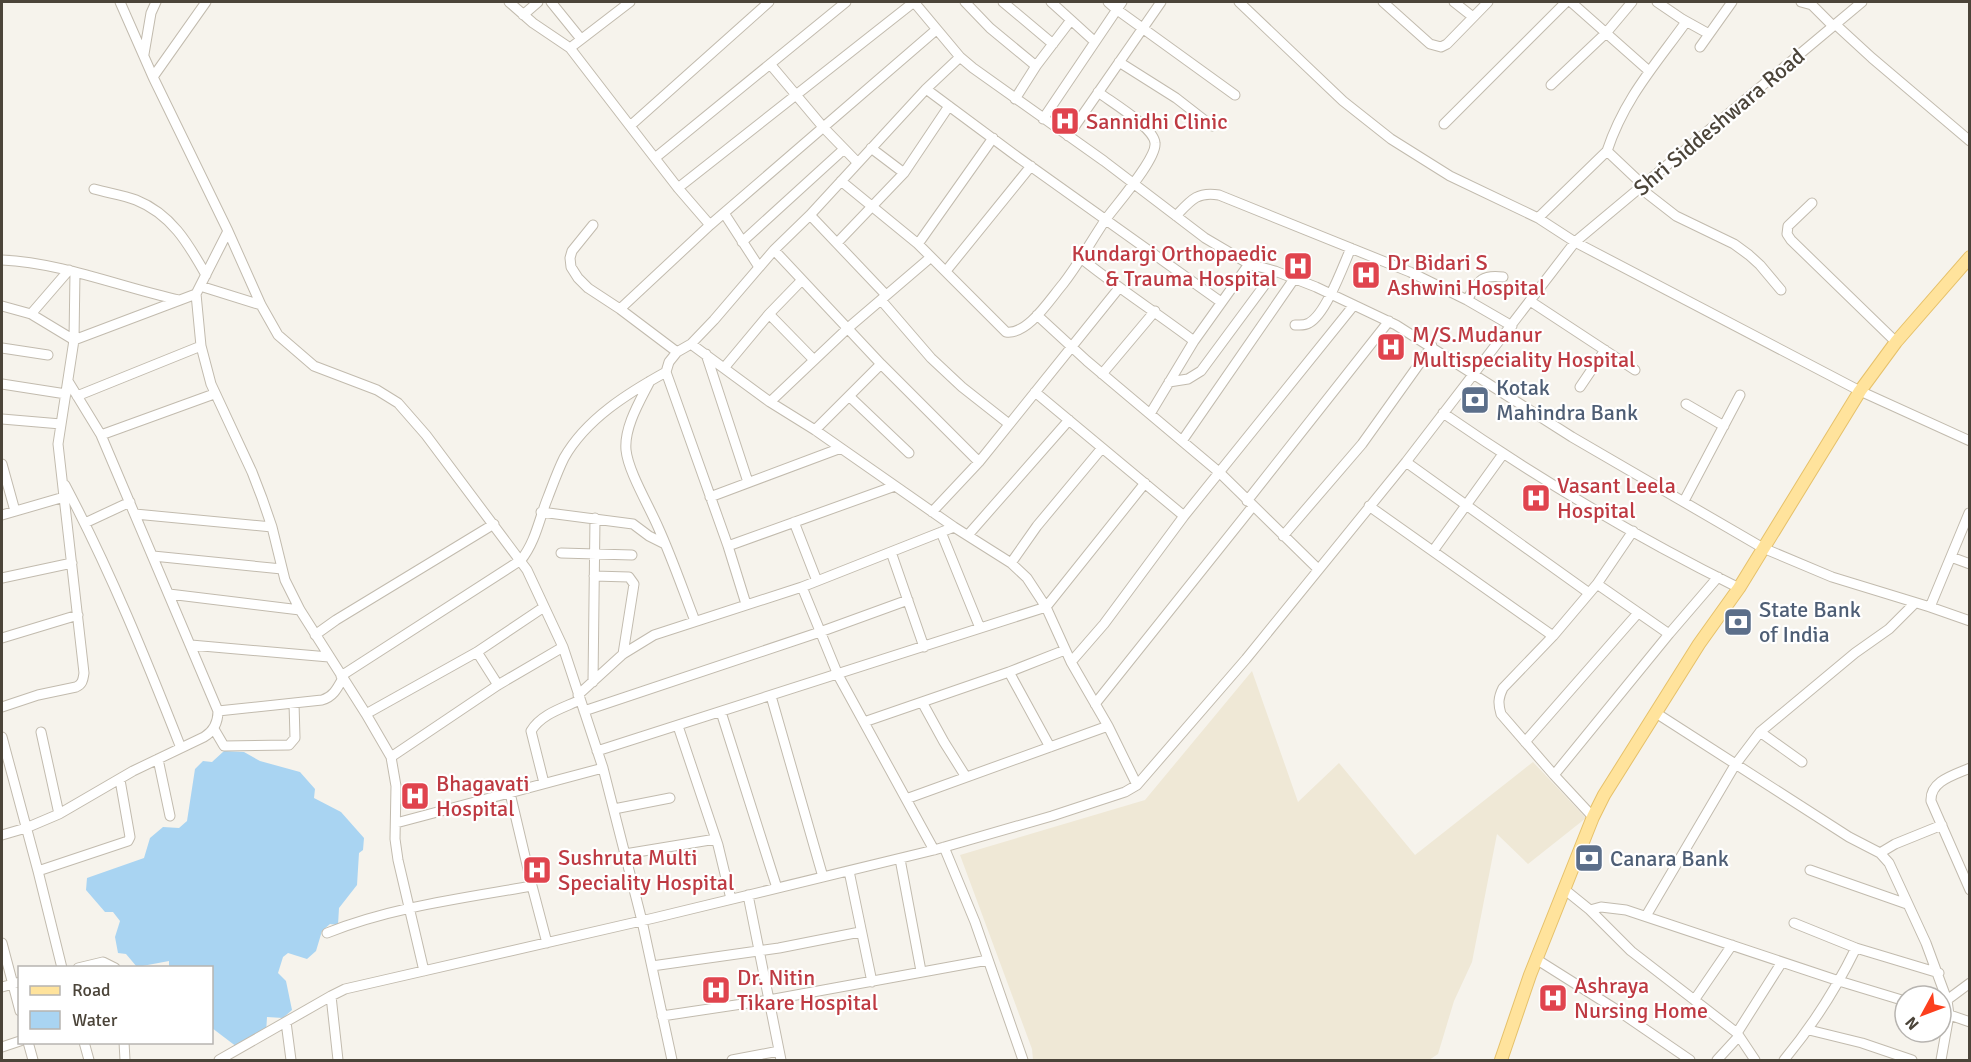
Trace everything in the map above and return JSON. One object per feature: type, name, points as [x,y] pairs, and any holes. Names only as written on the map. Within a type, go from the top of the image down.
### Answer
[{"type":"main road","points":[[1501,1060],[1536,959],[1593,817],[1699,644],[1739,588],[1860,391],[1896,342],[1970,257]]},
{"type":"street","points":[[120,2],[261,305],[278,335],[314,366],[377,390],[398,403],[426,435],[521,560],[563,647],[603,768],[642,921],[672,1060]]},
{"type":"street","points":[[144,55],[151,13],[156,2]]},
{"type":"street","points":[[153,77],[206,2]]},
{"type":"street","points":[[509,2],[523,15],[570,48],[678,188],[710,225]]},
{"type":"street","points":[[523,15],[538,2]]},
{"type":"street","points":[[551,2],[581,39]]},
{"type":"street","points":[[570,48],[618,5],[630,2]]},
{"type":"street","points":[[630,126],[769,2]]},
{"type":"street","points":[[655,158],[846,2]]},
{"type":"street","points":[[678,188],[914,2],[960,57],[1205,238],[1249,264],[1275,271],[1389,321],[1432,346],[1572,437],[1763,548],[1832,577],[1970,621]]},
{"type":"street","points":[[965,2],[990,28],[1036,66]]},
{"type":"street","points":[[1003,2],[1053,44]]},
{"type":"street","points":[[1051,2],[1094,41]]},
{"type":"street","points":[[1108,2],[1119,5],[1143,28],[1235,95]]},
{"type":"street","points":[[1068,136],[1161,2]]},
{"type":"street","points":[[1239,2],[1343,101],[1391,139],[1450,176],[1538,218],[1575,242],[1860,391],[1970,441]]},
{"type":"street","points":[[1383,2],[1430,44],[1436,46],[1447,44],[1488,2]]},
{"type":"street","points":[[1454,2],[1473,18]]},
{"type":"street","points":[[1444,124],[1499,66],[1566,2]]},
{"type":"street","points":[[1571,2],[1649,71]]},
{"type":"street","points":[[1551,85],[1606,33],[1632,2]]},
{"type":"street","points":[[1658,2],[1686,22],[1709,34]]},
{"type":"street","points":[[1700,47],[1732,2]]},
{"type":"street","points":[[1801,2],[1812,5],[1970,141]]},
{"type":"street","name":"Shri Siddeshwara Road","points":[[1137,785],[1212,698],[1406,462],[1575,242],[1862,2]]},
{"type":"street","points":[[1043,119],[1119,5]]},
{"type":"street","points":[[1015,99],[1036,66],[1071,20]]},
{"type":"street","points":[[1538,218],[1607,152],[1615,127],[1631,97],[1686,22]]},
{"type":"street","points":[[620,309],[710,225],[936,30]]},
{"type":"street","points":[[746,604],[728,546],[666,372],[669,362],[677,352],[691,344],[714,320],[774,250],[810,215],[926,89],[960,57]]},
{"type":"street","points":[[1119,62],[1176,98],[1212,126]]},
{"type":"street","points":[[771,64],[823,127],[858,163]]},
{"type":"street","points":[[926,89],[1221,302]]},
{"type":"street","points":[[841,181],[918,244],[1006,332],[1018,331],[1037,315],[1082,259],[1105,220],[1154,152],[1155,144],[1149,129],[1098,92]]},
{"type":"street","points":[[837,243],[904,173],[950,106]]},
{"type":"street","points":[[918,244],[993,138]]},
{"type":"street","points":[[871,147],[904,173]]},
{"type":"street","points":[[742,242],[844,149]]},
{"type":"street","points":[[1607,152],[1642,187],[1676,216],[1734,244],[1749,255],[1781,290]]},
{"type":"street","points":[[946,271],[1031,166]]},
{"type":"street","points":[[94,189],[134,199],[162,214],[179,231],[206,275]]},
{"type":"street","points":[[1176,216],[1198,196],[1208,193],[1219,195],[1410,272],[1467,300],[1512,326]]},
{"type":"street","points":[[1812,203],[1788,226],[1787,234],[1896,342]]},
{"type":"street","points":[[724,213],[759,267]]},
{"type":"street","points":[[810,215],[884,298],[931,358],[962,387],[1009,424]]},
{"type":"street","points":[[594,225],[572,251],[571,267],[588,288],[677,352]]},
{"type":"street","points":[[228,231],[198,290],[201,346],[214,394],[252,472],[272,527],[285,580],[300,610],[391,757],[396,786],[398,860],[424,971]]},
{"type":"street","points":[[1294,325],[1308,324],[1314,320],[1331,294],[1351,248]]},
{"type":"street","points":[[774,250],[881,364],[979,462]]},
{"type":"street","points":[[770,402],[848,328],[931,256]]},
{"type":"street","points":[[1082,259],[1194,341]]},
{"type":"street","points":[[2,260],[20,261],[72,271],[179,300]]},
{"type":"street","points":[[1150,414],[1194,341],[1249,264]]},
{"type":"street","points":[[31,314],[72,271]]},
{"type":"street","points":[[4,703],[80,685],[84,673],[58,444],[74,340],[72,271]]},
{"type":"street","points":[[1169,382],[1188,379],[1201,371],[1275,271]]},
{"type":"street","points":[[1467,300],[1485,277],[1491,275],[1503,278]]},
{"type":"street","points":[[1182,441],[1294,279]]},
{"type":"street","points":[[724,368],[769,314],[802,280]]},
{"type":"street","points":[[932,512],[979,462],[1119,288]]},
{"type":"street","points":[[74,340],[179,300],[198,290],[261,305]]},
{"type":"street","points":[[1530,301],[1635,370]]},
{"type":"street","points":[[1071,662],[1104,624],[1184,516],[1354,305]]},
{"type":"street","points":[[2,306],[31,314],[74,340]]},
{"type":"street","points":[[1102,374],[1155,311]]},
{"type":"street","points":[[769,314],[814,360]]},
{"type":"street","points":[[1037,315],[1102,374],[1220,473],[1318,569]]},
{"type":"street","points":[[1095,704],[1389,321]]},
{"type":"street","points":[[219,1060],[345,989],[900,859],[1052,816],[1125,792],[1137,785],[1108,726],[1071,662],[1046,607],[1027,578],[1011,563],[770,402],[691,344]]},
{"type":"street","points":[[77,396],[201,346]]},
{"type":"street","points":[[1283,536],[1362,444],[1432,346]]},
{"type":"street","points":[[2,348],[48,355]]},
{"type":"street","points":[[1580,387],[1605,350]]},
{"type":"street","points":[[706,354],[748,482]]},
{"type":"street","points":[[814,430],[881,364]]},
{"type":"street","points":[[218,711],[329,698],[335,692],[342,677],[521,560],[534,540],[541,512],[558,470],[577,439],[608,409],[650,380],[666,372]]},
{"type":"street","points":[[650,380],[627,435],[626,450],[630,466],[665,544],[695,621]]},
{"type":"street","points":[[2,835],[59,814],[158,759],[204,737],[214,729],[218,718],[218,711],[191,645],[101,435],[68,381]]},
{"type":"street","points":[[2,384],[66,394]]},
{"type":"street","points":[[1035,392],[1184,516]]},
{"type":"street","points":[[101,435],[214,394]]},
{"type":"street","points":[[1684,501],[1740,395]]},
{"type":"street","points":[[849,396],[909,453]]},
{"type":"street","points":[[1686,404],[1724,426]]},
{"type":"street","points":[[1443,413],[1503,454],[1633,531],[1739,588]]},
{"type":"street","points":[[2,419],[62,424]]},
{"type":"street","points":[[968,536],[1069,420]]},
{"type":"street","points":[[710,497],[841,448]]},
{"type":"street","points":[[1011,563],[1036,526],[1102,448]]},
{"type":"street","points":[[1433,551],[1503,454]]},
{"type":"street","points":[[1406,462],[1589,593]]},
{"type":"street","points":[[2,464],[15,511]]},
{"type":"street","points":[[63,481],[85,523],[139,641],[181,748]]},
{"type":"street","points":[[597,751],[1046,607],[1145,483]]},
{"type":"street","points":[[728,546],[895,486]]},
{"type":"street","points":[[2,515],[64,497]]},
{"type":"street","points":[[85,523],[130,502]]},
{"type":"street","points":[[1369,506],[1553,636]]},
{"type":"street","points":[[541,512],[633,524],[665,544]]},
{"type":"street","points":[[1930,607],[1969,513]]},
{"type":"street","points":[[135,514],[272,527]]},
{"type":"street","points":[[593,682],[595,518]]},
{"type":"street","points":[[794,522],[817,581]]},
{"type":"street","points":[[315,635],[494,525]]},
{"type":"street","points":[[544,783],[531,731],[544,717],[579,697],[623,654],[654,635],[802,587],[954,527]]},
{"type":"street","points":[[1593,817],[1501,714],[1498,705],[1499,697],[1503,688],[1553,636],[1597,584],[1633,531]]},
{"type":"street","points":[[941,532],[980,628]]},
{"type":"street","points":[[891,552],[924,647]]},
{"type":"street","points":[[561,553],[632,555]]},
{"type":"street","points":[[153,556],[282,569]]},
{"type":"street","points":[[1951,557],[1970,564]]},
{"type":"street","points":[[2,578],[72,563]]},
{"type":"street","points":[[594,576],[629,577],[634,584],[623,654]]},
{"type":"street","points":[[1554,775],[1718,577]]},
{"type":"street","points":[[1597,584],[1669,634]]},
{"type":"street","points":[[802,587],[838,675],[934,850]]},
{"type":"street","points":[[169,594],[300,610]]},
{"type":"street","points":[[584,711],[908,600]]},
{"type":"street","points":[[1646,916],[1735,765],[1760,732],[1855,653],[1889,629],[1916,603]]},
{"type":"street","points":[[366,714],[477,652],[544,607]]},
{"type":"street","points":[[1526,742],[1638,613]]},
{"type":"street","points":[[2,638],[78,615]]},
{"type":"street","points":[[191,645],[329,657]]},
{"type":"street","points":[[391,757],[498,685],[563,647]]},
{"type":"street","points":[[864,722],[1009,672],[1065,650]]},
{"type":"street","points":[[477,652],[498,685]]},
{"type":"street","points":[[1009,672],[1050,747]]},
{"type":"street","points":[[771,696],[823,877]]},
{"type":"street","points":[[922,702],[966,777]]},
{"type":"street","points":[[214,729],[224,746],[289,745],[295,738],[294,703]]},
{"type":"street","points":[[721,712],[777,888]]},
{"type":"street","points":[[1656,713],[1849,837],[1880,853],[1889,863],[1942,984]]},
{"type":"street","points":[[678,726],[716,839],[731,899]]},
{"type":"street","points":[[906,799],[1108,726]]},
{"type":"street","points":[[41,732],[59,814]]},
{"type":"street","points":[[1760,732],[1802,762]]},
{"type":"street","points":[[2,737],[62,966]]},
{"type":"street","points":[[158,759],[170,816]]},
{"type":"street","points":[[396,823],[603,768]]},
{"type":"street","points":[[1970,768],[1939,783],[1933,789],[1931,801],[1970,890]]},
{"type":"street","points":[[38,871],[128,841],[130,837],[120,780]]},
{"type":"street","points":[[510,793],[547,943]]},
{"type":"street","points":[[614,809],[670,798]]},
{"type":"street","points":[[1880,853],[1895,844],[1942,825]]},
{"type":"street","points":[[625,854],[716,839]]},
{"type":"street","points":[[944,847],[988,960],[1023,1060]]},
{"type":"street","points":[[900,859],[921,971]]},
{"type":"street","points":[[1810,870],[1907,904]]},
{"type":"street","points":[[849,871],[872,982]]},
{"type":"street","points":[[327,933],[410,908],[532,886]]},
{"type":"street","points":[[1564,889],[1590,910],[1631,951],[1738,1034],[1755,1060]]},
{"type":"street","points":[[732,1060],[780,1056],[748,895]]},
{"type":"street","points":[[1590,910],[1601,907],[1626,910],[1893,997]]},
{"type":"street","points":[[1794,923],[1856,948],[1939,973]]},
{"type":"street","points":[[652,966],[860,932]]},
{"type":"street","points":[[2,944],[16,983],[2,987]]},
{"type":"street","points":[[1695,999],[1732,945]]},
{"type":"street","points":[[1784,1060],[1809,1030],[1856,948]]},
{"type":"street","points":[[1536,959],[1690,1060]]},
{"type":"street","points":[[662,1016],[769,1000],[988,960]]},
{"type":"street","points":[[86,966],[103,962],[111,966]]},
{"type":"street","points":[[1717,1060],[1738,1034],[1782,962]]},
{"type":"street","points":[[1953,996],[1970,983]]},
{"type":"street","points":[[331,996],[338,1060]]},
{"type":"street","points":[[1953,1017],[1970,1022]]},
{"type":"street","points":[[286,1022],[291,1060]]},
{"type":"street","points":[[1809,1030],[1862,1043],[1912,1060]]},
{"type":"street","points":[[2,1047],[18,1042]]},
{"type":"street","points":[[29,1044],[33,1060]]},
{"type":"street","points":[[85,1044],[89,1060]]},
{"type":"street","points":[[124,1044],[125,1060]]},
{"type":"street","points":[[1941,1060],[1942,1044]]},
{"type":"shaded area","points":[[1252,671],[1298,802],[1339,763],[1415,855],[1533,762],[1586,818],[1528,864],[1497,834],[1472,962],[1454,1001],[1438,1054],[1429,1060],[1033,1060],[1032,1049],[960,855],[1145,800]]},
{"type":"water","points":[[224,751],[244,752],[260,761],[300,772],[315,789],[314,798],[341,812],[364,838],[363,850],[359,853],[357,885],[339,908],[338,925],[330,924],[322,931],[316,951],[307,959],[288,953],[283,957],[278,973],[286,981],[292,1010],[283,1018],[267,1017],[266,1033],[237,1047],[213,1029],[213,966],[169,966],[169,961],[136,966],[126,954],[118,953],[115,937],[120,921],[113,912],[105,912],[86,890],[87,878],[144,858],[150,838],[163,827],[179,828],[187,821],[195,769],[203,761],[212,762]]},
{"type":"place","name":"Sannidhi Clinic","points":[[1065,121]]},
{"type":"place","name":"Kundargi Orthopaedic & Trauma Hospital","points":[[1298,266]]},
{"type":"place","name":"Dr Bidari S Ashwini Hospital","points":[[1366,275]]},
{"type":"place","name":"M/S.Mudanur Multispeciality Hospital","points":[[1391,347]]},
{"type":"place","name":"Kotak Mahindra Bank","points":[[1475,400]]},
{"type":"place","name":"Vasant Leela Hospital","points":[[1536,498]]},
{"type":"place","name":"State Bank of India","points":[[1738,622]]},
{"type":"place","name":"Bhagavati Hospital","points":[[415,796]]},
{"type":"place","name":"Canara Bank","points":[[1589,858]]},
{"type":"place","name":"Sushruta Multi Speciality Hospital","points":[[537,870]]},
{"type":"place","name":"Dr. Nitin Tikare Hospital","points":[[716,990]]},
{"type":"place","name":"Ashraya Nursing Home","points":[[1553,998]]}]
